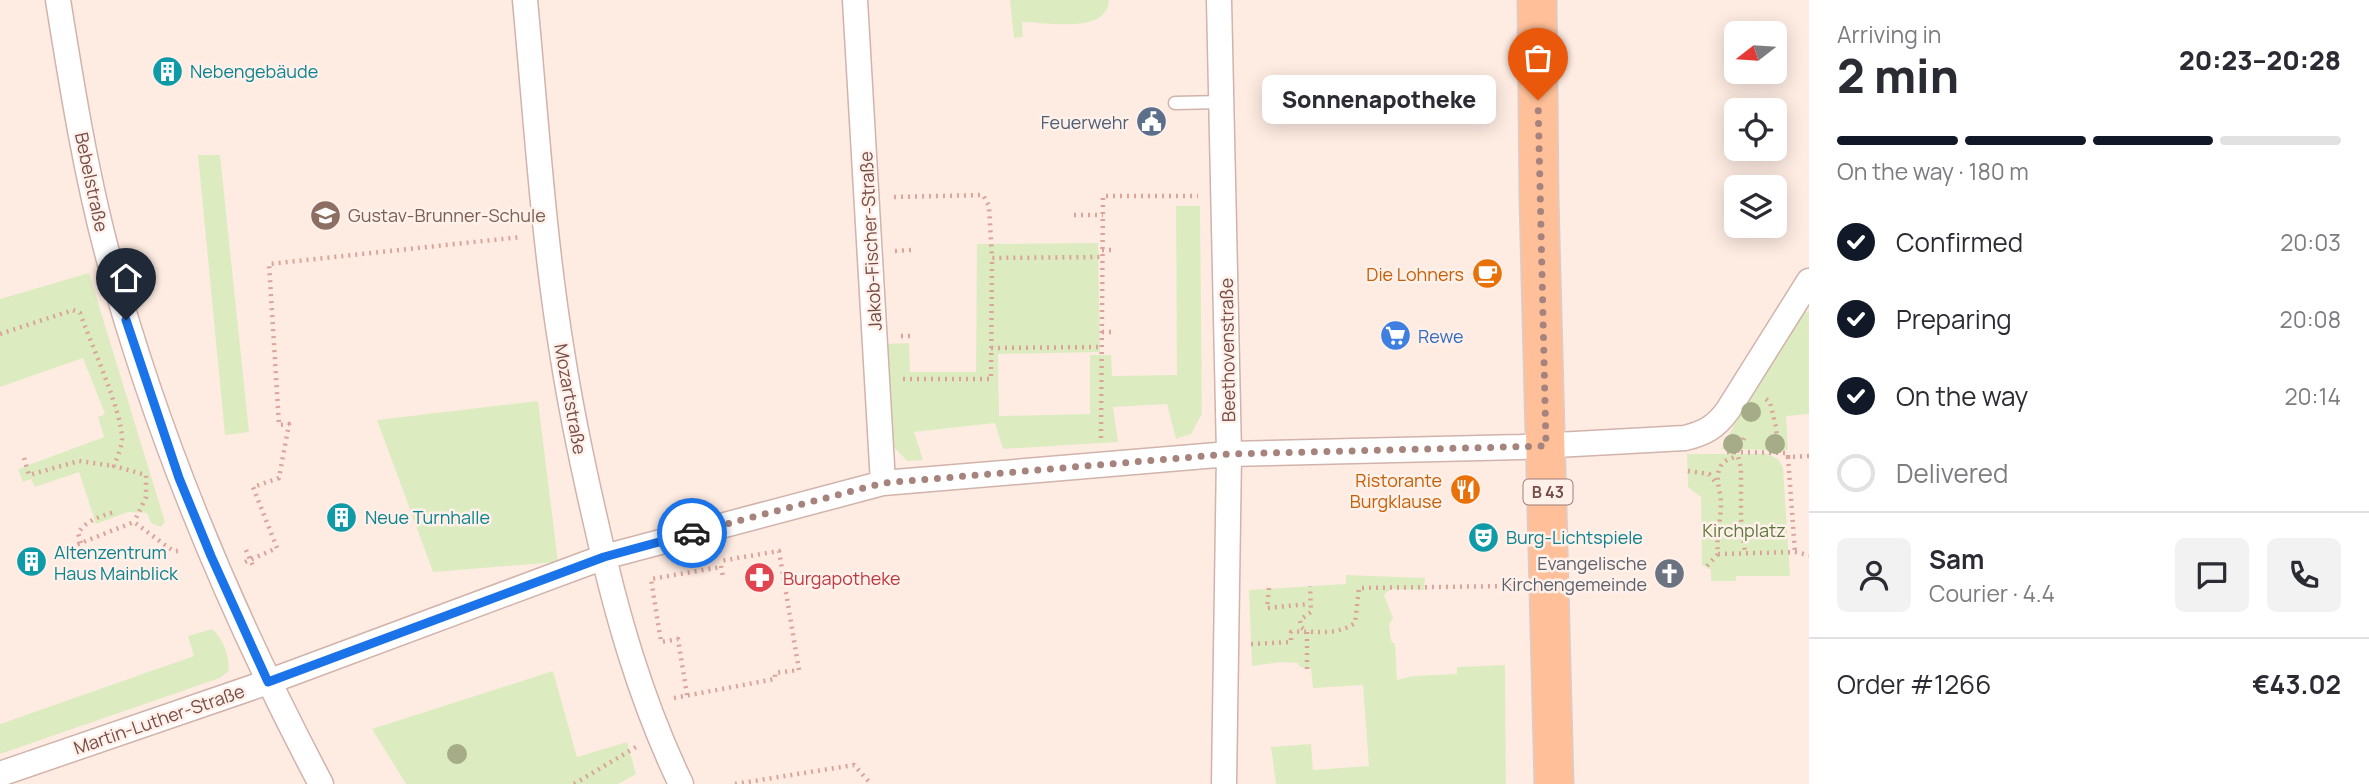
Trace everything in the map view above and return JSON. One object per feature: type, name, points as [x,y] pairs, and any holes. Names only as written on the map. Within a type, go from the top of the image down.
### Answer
[{"type":"main road","name":"B 43","points":[[1537,0],[1539,200],[1554,784]]},
{"type":"street","name":"Bebelstraße","points":[[58,0],[93,196],[150,396],[204,540],[268,682],[321,784]]},
{"type":"street","name":"Mozartstraße","points":[[525,0],[550,259],[580,455],[618,614],[657,735],[681,784]]},
{"type":"street","name":"Jakob-Fischer-Straße","points":[[855,0],[883,483]]},
{"type":"street","name":"Beethovenstraße","points":[[1219,0],[1229,454],[1224,784]]},
{"type":"street","points":[[1704,433],[1717,426],[1809,281]]},
{"type":"street","name":"Martin-Luther-Straße","points":[[0,774],[268,682],[604,557],[883,483],[1229,454],[1546,446],[1685,438],[1704,433]]},
{"type":"lane","points":[[1175,103],[1221,102]]},
{"type":"path","points":[[867,198],[984,195],[989,206],[992,258],[991,379],[878,379]]},
{"type":"path","points":[[1101,465],[1103,196],[1224,196]]},
{"type":"path","points":[[1074,215],[1102,215]]},
{"type":"path","points":[[272,550],[277,548],[253,487],[279,478],[289,425],[279,425],[269,264],[525,236]]},
{"type":"path","points":[[1102,250],[1113,250]]},
{"type":"path","points":[[992,258],[1102,257]]},
{"type":"path","points":[[0,334],[73,310],[78,311],[117,414],[122,436],[114,467]]},
{"type":"path","points":[[1102,332],[1114,332]]},
{"type":"path","points":[[991,348],[1101,348]]},
{"type":"path","points":[[1043,348],[1043,356]]},
{"type":"path","points":[[1762,399],[1770,402],[1778,453]]},
{"type":"path","points":[[1717,485],[1724,462],[1737,454],[1748,431]]},
{"type":"path","points":[[1704,433],[1705,451],[1737,454],[1788,453],[1795,552]]},
{"type":"path","points":[[1737,454],[1741,468],[1741,518],[1745,553]]},
{"type":"path","points":[[1788,457],[1809,456]]},
{"type":"path","points":[[24,458],[29,475],[79,461],[146,475],[146,498],[134,522],[58,552]]},
{"type":"path","points":[[1688,471],[1709,474],[1717,485],[1721,499],[1718,555]]},
{"type":"path","points":[[81,543],[79,530],[91,520],[114,512],[113,510]]},
{"type":"path","points":[[134,522],[174,551],[204,540]]},
{"type":"path","points":[[246,550],[253,566]]},
{"type":"path","points":[[646,702],[687,695],[775,679],[775,673],[799,670],[779,551],[721,566],[650,579],[661,642],[678,639],[687,695]]},
{"type":"path","points":[[1707,566],[1718,555],[1795,552],[1809,555]]},
{"type":"path","points":[[721,566],[728,569]]},
{"type":"path","points":[[1253,644],[1291,642],[1291,632],[1334,633],[1345,630],[1355,623],[1359,588],[1496,584],[1526,586]]},
{"type":"path","points":[[1307,632],[1301,627],[1300,620],[1311,611],[1310,586]]},
{"type":"path","points":[[1269,588],[1267,608],[1309,604]]},
{"type":"path","points":[[1307,632],[1307,669]]},
{"type":"path","points":[[574,784],[657,735]]},
{"type":"path","points":[[735,784],[846,765],[854,765],[860,769],[871,784]]},
{"type":"green space","points":[[1010,0],[1109,0],[1106,11],[1098,18],[1074,24],[1022,22],[1023,37],[1014,38]]},
{"type":"green space","points":[[198,155],[220,155],[249,432],[225,435]]},
{"type":"green space","points":[[1176,206],[1200,206],[1202,414],[1191,434],[1176,439],[1167,404],[1113,407],[1118,442],[1003,449],[995,423],[914,432],[923,460],[907,461],[893,446],[887,344],[909,343],[910,372],[976,372],[977,244],[1098,243],[1100,352],[998,354],[999,416],[1090,414],[1090,355],[1111,355],[1112,376],[1177,375]]},
{"type":"green space","points":[[89,273],[165,522],[161,527],[151,523],[147,513],[128,512],[96,524],[79,472],[35,487],[31,479],[23,482],[18,469],[104,437],[98,417],[105,414],[83,358],[0,387],[0,299]]},
{"type":"green space","points":[[1809,311],[1809,414],[1786,416],[1788,450],[1721,449],[1795,316]]},
{"type":"green space","points":[[538,401],[558,562],[433,572],[377,420]]},
{"type":"green space","name":"Kirchplatz","points":[[1687,454],[1768,454],[1779,460],[1783,468],[1790,576],[1736,576],[1736,581],[1711,581],[1711,570],[1702,565],[1701,497],[1688,487]]},
{"type":"green space","points":[[1346,575],[1425,578],[1424,590],[1391,589],[1384,595],[1393,618],[1389,625],[1391,641],[1395,644],[1397,680],[1413,676],[1457,674],[1457,667],[1505,665],[1506,784],[1276,784],[1271,747],[1311,744],[1313,770],[1369,766],[1363,685],[1313,688],[1311,669],[1300,667],[1298,663],[1280,662],[1252,666],[1249,590],[1346,584]]},
{"type":"green space","points":[[212,629],[223,643],[228,661],[228,672],[220,678],[0,754],[0,724],[194,656],[188,636]]},
{"type":"green space","points":[[553,671],[577,757],[627,742],[636,774],[618,784],[406,784],[372,729]]},
{"type":"way so far","points":[[692,533],[883,483],[1229,454],[1546,446],[1538,100]]},
{"type":"place","name":"Nebengebäude","points":[[167,71]]},
{"type":"place","name":"Sonnenapotheke","points":[[1538,100]]},
{"type":"place","name":"Feuerwehr","points":[[1152,122]]},
{"type":"place","name":"Gustav-Brunner-Schule","points":[[325,215]]},
{"type":"place","name":"Die Lohners","points":[[1487,274]]},
{"type":"place","name":"Rewe","points":[[1395,336]]},
{"type":"place","name":"Ristorante Burgklause","points":[[1465,490]]},
{"type":"place","name":"Neue Turnhalle","points":[[342,517]]},
{"type":"place","name":"Burg-Lichtspiele","points":[[1483,537]]},
{"type":"place","name":"Altenzentrum Haus Mainblick","points":[[31,562]]},
{"type":"place","name":"Evangelische Kirchengemeinde","points":[[1670,573]]},
{"type":"place","name":"Burgapotheke","points":[[760,578]]},
{"type":"route","points":[[126,320],[179,478],[232,606],[268,682],[604,557],[692,533]]}]
